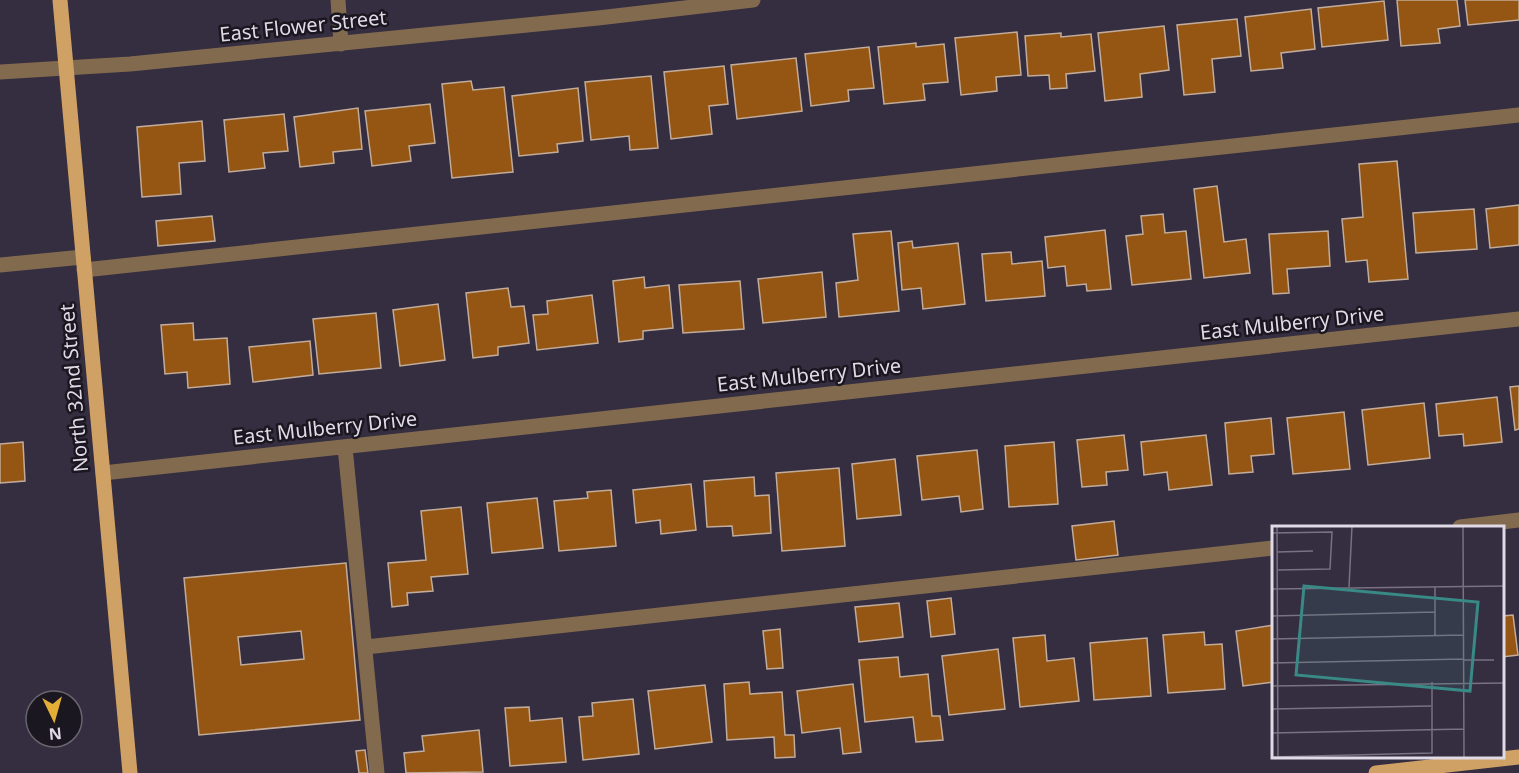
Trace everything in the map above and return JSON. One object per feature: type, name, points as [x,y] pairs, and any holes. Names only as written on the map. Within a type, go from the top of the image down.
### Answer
[{"type":"main road","name":"North 32nd Street","points":[[60,0],[130,773]]},
{"type":"main road","points":[[1376,773],[1519,757]]},
{"type":"street","points":[[338,0],[341,44]]},
{"type":"street","name":"East Flower Street","points":[[0,72],[130,64],[341,44],[753,0]]},
{"type":"street","points":[[0,265],[84,263],[1519,115]]},
{"type":"street","name":"East Mulberry Drive","points":[[103,473],[1519,319]]},
{"type":"street","points":[[345,447],[377,773]]},
{"type":"street","points":[[1468,526],[1519,520]]},
{"type":"street","points":[[366,647],[1272,548]]},
{"type":"building","points":[[1397,0],[1457,0],[1460,26],[1438,29],[1440,43],[1401,46]]},
{"type":"building","points":[[1465,0],[1519,0],[1519,20],[1468,25]]},
{"type":"building","points":[[1384,1],[1388,40],[1322,47],[1318,8]]},
{"type":"building","points":[[1311,9],[1315,49],[1281,53],[1283,68],[1251,71],[1245,17]]},
{"type":"building","points":[[1237,19],[1241,56],[1212,59],[1215,92],[1184,95],[1177,25]]},
{"type":"building","points":[[1164,26],[1169,70],[1140,74],[1142,97],[1105,101],[1098,33]]},
{"type":"building","points":[[1017,32],[1021,75],[996,77],[997,91],[961,95],[955,38]]},
{"type":"building","points":[[1061,33],[1061,37],[1091,34],[1095,71],[1066,74],[1067,88],[1050,89],[1049,75],[1028,76],[1025,36]]},
{"type":"building","points":[[916,43],[916,47],[944,44],[948,82],[923,84],[925,100],[884,104],[878,47]]},
{"type":"building","points":[[869,47],[874,88],[848,90],[849,101],[811,106],[805,54]]},
{"type":"building","points":[[796,58],[802,111],[737,119],[731,65]]},
{"type":"building","points":[[724,66],[728,104],[709,106],[712,134],[671,139],[664,72]]},
{"type":"building","points":[[651,76],[658,148],[630,150],[629,136],[591,140],[585,82]]},
{"type":"building","points":[[471,81],[473,90],[504,87],[513,172],[452,178],[442,84]]},
{"type":"building","points":[[578,88],[583,141],[557,144],[558,152],[519,156],[512,96]]},
{"type":"building","points":[[430,104],[435,143],[409,146],[411,161],[372,166],[365,111]]},
{"type":"building","points":[[358,108],[362,149],[333,152],[334,163],[300,167],[294,117]]},
{"type":"building","points":[[284,114],[288,151],[263,153],[265,168],[229,172],[224,120]]},
{"type":"building","points":[[202,121],[205,161],[179,163],[181,194],[142,197],[137,127]]},
{"type":"building","points":[[1397,161],[1408,279],[1369,282],[1367,260],[1346,262],[1342,219],[1363,217],[1359,164]]},
{"type":"building","points":[[1217,186],[1224,242],[1246,239],[1250,273],[1204,278],[1194,189]]},
{"type":"building","points":[[1519,205],[1519,245],[1490,248],[1486,209]]},
{"type":"building","points":[[1474,209],[1477,249],[1416,253],[1413,213]]},
{"type":"building","points":[[1163,214],[1165,233],[1186,231],[1191,279],[1132,285],[1126,236],[1143,234],[1141,216]]},
{"type":"building","points":[[212,216],[215,241],[158,246],[156,221]]},
{"type":"building","points":[[1105,230],[1111,289],[1087,291],[1086,284],[1067,286],[1065,266],[1048,268],[1045,237]]},
{"type":"building","points":[[891,231],[899,311],[839,317],[836,283],[858,280],[853,234]]},
{"type":"building","points":[[1328,231],[1330,266],[1287,269],[1289,293],[1273,294],[1269,234]]},
{"type":"building","points":[[912,241],[913,248],[958,243],[965,304],[923,309],[921,288],[902,290],[898,243]]},
{"type":"building","points":[[1011,252],[1012,264],[1042,261],[1045,296],[986,301],[982,254]]},
{"type":"building","points":[[822,272],[826,317],[763,323],[758,279]]},
{"type":"building","points":[[644,277],[645,288],[669,285],[673,328],[643,331],[643,339],[619,342],[613,281]]},
{"type":"building","points":[[740,281],[744,329],[683,333],[679,285]]},
{"type":"building","points":[[508,288],[511,307],[524,306],[529,343],[498,347],[498,355],[473,358],[466,293]]},
{"type":"building","points":[[592,295],[598,343],[537,350],[533,315],[548,314],[547,301]]},
{"type":"building","points":[[438,304],[445,360],[400,366],[393,310]]},
{"type":"building","points":[[376,313],[381,368],[319,374],[313,319]]},
{"type":"building","points":[[193,323],[194,340],[227,338],[230,384],[188,388],[187,372],[165,374],[161,325]]},
{"type":"building","points":[[310,341],[313,375],[253,382],[249,347]]},
{"type":"building","points":[[1519,386],[1519,429],[1515,430],[1510,387]]},
{"type":"building","points":[[1497,397],[1502,442],[1464,446],[1463,434],[1439,436],[1436,404]]},
{"type":"building","points":[[1424,403],[1430,458],[1368,465],[1362,410]]},
{"type":"building","points":[[1344,412],[1350,469],[1293,474],[1287,418]]},
{"type":"building","points":[[1271,418],[1274,454],[1251,456],[1253,472],[1229,474],[1225,423]]},
{"type":"building","points":[[1124,435],[1128,470],[1106,472],[1107,485],[1082,487],[1077,440]]},
{"type":"building","points":[[1206,435],[1212,485],[1169,490],[1167,472],[1144,475],[1141,442]]},
{"type":"building","points":[[23,442],[25,481],[0,483],[0,444]]},
{"type":"building","points":[[1054,442],[1058,504],[1009,507],[1005,446]]},
{"type":"building","points":[[977,450],[983,509],[961,512],[959,496],[922,500],[917,456]]},
{"type":"building","points":[[895,459],[901,515],[857,519],[852,464]]},
{"type":"building","points":[[839,468],[845,546],[782,551],[776,473]]},
{"type":"building","points":[[754,477],[755,496],[769,495],[771,533],[733,536],[732,526],[707,527],[704,481]]},
{"type":"building","points":[[691,484],[696,530],[661,534],[660,520],[636,523],[633,490]]},
{"type":"building","points":[[611,490],[616,546],[559,551],[554,501],[588,498],[587,492]]},
{"type":"building","points":[[537,498],[543,548],[492,553],[487,503]]},
{"type":"building","points":[[461,507],[468,574],[431,577],[433,591],[407,593],[408,605],[392,607],[388,563],[426,560],[421,511]]},
{"type":"building","points":[[1114,521],[1118,555],[1076,560],[1072,526]]},
{"type":"building","points":[[346,563],[360,720],[199,735],[184,578]],"holes":[[[301,631],[304,659],[241,665],[238,637]]]},
{"type":"building","points":[[951,598],[955,634],[931,637],[927,601]]},
{"type":"building","points":[[899,603],[903,637],[859,642],[855,607]]},
{"type":"building","points":[[1513,615],[1518,655],[1504,657],[1504,616]]},
{"type":"building","points":[[1272,625],[1272,682],[1243,686],[1236,631]]},
{"type":"building","points":[[780,629],[783,668],[767,669],[763,631]]},
{"type":"building","points":[[1204,632],[1205,645],[1222,644],[1225,689],[1168,693],[1163,635]]},
{"type":"building","points":[[1045,635],[1047,661],[1074,658],[1079,701],[1020,707],[1013,638]]},
{"type":"building","points":[[1147,638],[1151,696],[1094,700],[1090,643]]},
{"type":"building","points":[[998,649],[1005,709],[949,715],[942,656]]},
{"type":"building","points":[[898,657],[900,677],[928,674],[932,716],[940,716],[943,740],[916,742],[913,717],[865,722],[859,660]]},
{"type":"building","points":[[749,682],[750,694],[782,692],[785,735],[794,735],[795,757],[775,758],[774,737],[727,740],[724,684]]},
{"type":"building","points":[[853,684],[861,752],[843,754],[840,728],[802,733],[797,691]]},
{"type":"building","points":[[705,685],[712,742],[655,749],[648,691]]},
{"type":"building","points":[[633,699],[639,754],[583,760],[579,717],[593,716],[592,703]]},
{"type":"building","points":[[529,707],[530,721],[562,718],[566,762],[510,766],[505,708]]},
{"type":"building","points":[[479,730],[483,772],[406,773],[404,753],[424,751],[422,736]]},
{"type":"building","points":[[365,750],[368,773],[359,773],[356,751]]}]
